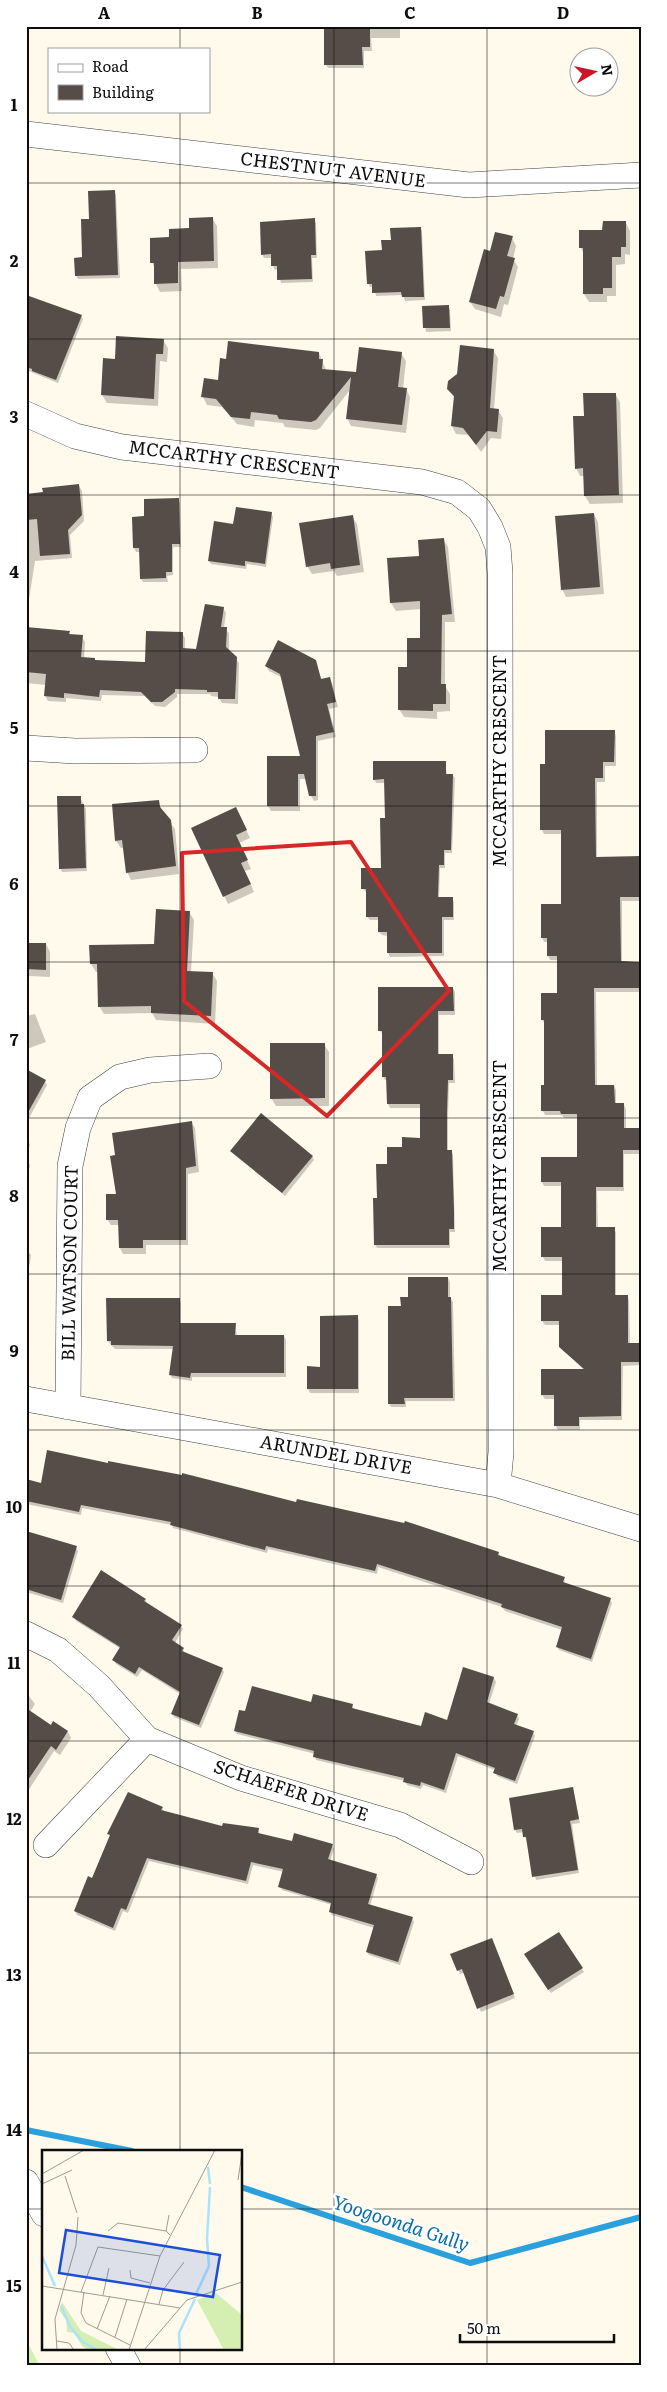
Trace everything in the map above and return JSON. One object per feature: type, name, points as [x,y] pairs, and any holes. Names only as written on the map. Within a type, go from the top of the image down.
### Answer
[{"type":"street","name":"CHESTNUT AVENUE","points":[[26,134],[469,185],[641,175]]},
{"type":"street","name":"MCCARTHY CRESCENT","points":[[26,414],[75,436],[122,447],[422,482],[458,492],[478,509],[490,527],[498,547],[500,583],[500,1452],[498,1485]]},
{"type":"street","points":[[26,748],[75,751],[195,750]]},
{"type":"street","name":"BILL WATSON COURT","points":[[68,1407],[70,1166],[78,1128],[90,1098],[120,1077],[150,1070],[209,1066]]},
{"type":"street","name":"ARUNDEL DRIVE","points":[[26,1399],[498,1485],[641,1529]]},
{"type":"street","name":"SCHAEFER DRIVE","points":[[26,1634],[58,1650],[99,1686],[147,1739],[241,1778],[400,1825],[471,1862]]},
{"type":"street","points":[[46,1845],[147,1739]]},
{"type":"street","points":[[26,2182],[42,2210]]},
{"type":"street","points":[[119,2350],[128,2366]]},
{"type":"highlighted area","points":[[351,842],[449,991],[327,1116],[184,1001],[182,853]]},
{"type":"green space","points":[[26,2340],[40,2366],[26,2366]]},
{"type":"building","points":[[324,26],[370,26],[370,47],[362,47],[363,65],[324,65]]},
{"type":"building","points":[[115,190],[118,275],[75,276],[74,258],[82,257],[81,219],[89,219],[88,191]]},
{"type":"building","points":[[213,217],[214,261],[178,262],[178,283],[154,284],[154,263],[150,263],[150,238],[169,237],[169,229],[189,228],[189,218]]},
{"type":"building","points":[[315,218],[316,255],[311,255],[312,279],[277,280],[277,266],[271,266],[271,254],[261,255],[260,222]]},
{"type":"building","points":[[603,221],[626,221],[626,247],[621,247],[621,257],[612,257],[612,288],[603,288],[603,294],[583,294],[583,248],[579,248],[579,230],[602,230]]},
{"type":"building","points":[[421,227],[424,297],[402,297],[401,292],[372,293],[372,284],[367,284],[365,251],[382,250],[381,240],[391,240],[390,228]]},
{"type":"building","points":[[495,232],[513,236],[507,256],[515,258],[504,297],[500,296],[496,309],[469,302],[484,249],[490,251]]},
{"type":"building","points":[[29,296],[82,315],[56,380],[26,367],[26,305]]},
{"type":"building","points":[[449,305],[450,328],[423,328],[422,306]]},
{"type":"building","points":[[116,336],[164,339],[163,354],[156,354],[154,399],[101,395],[103,358],[115,359]]},
{"type":"building","points":[[228,341],[319,352],[319,359],[323,359],[322,369],[356,372],[359,347],[402,352],[398,387],[407,388],[402,425],[346,419],[351,377],[316,420],[311,422],[279,419],[277,415],[251,412],[250,419],[231,417],[216,399],[201,397],[204,378],[218,380],[220,358],[226,359]]},
{"type":"building","points":[[460,345],[494,349],[490,408],[499,409],[497,432],[487,431],[476,445],[463,428],[451,426],[454,396],[447,389],[448,381],[457,374]]},
{"type":"building","points":[[583,393],[616,393],[619,495],[584,496],[583,468],[575,469],[573,416],[584,416]]},
{"type":"building","points":[[79,484],[82,515],[68,530],[70,554],[40,556],[37,519],[26,520],[26,494],[43,492],[42,488]]},
{"type":"building","points":[[179,498],[180,544],[172,544],[172,572],[166,572],[166,578],[140,579],[139,548],[133,548],[132,517],[144,516],[144,499]]},
{"type":"building","points":[[236,507],[272,512],[265,564],[245,561],[245,566],[208,561],[214,521],[233,524]]},
{"type":"building","points":[[594,513],[600,587],[561,590],[555,516]]},
{"type":"building","points":[[353,515],[360,565],[331,569],[330,563],[306,567],[299,523]]},
{"type":"building","points":[[444,538],[452,614],[442,615],[441,684],[446,684],[446,704],[433,704],[433,711],[398,710],[398,667],[407,667],[407,638],[420,638],[420,601],[390,603],[387,558],[419,556],[418,540]]},
{"type":"building","points":[[205,604],[224,607],[221,627],[227,627],[226,647],[237,657],[235,699],[218,699],[218,692],[207,692],[207,690],[175,689],[175,692],[162,702],[151,702],[141,692],[100,690],[99,697],[64,693],[64,698],[44,696],[46,674],[26,672],[26,627],[70,631],[69,634],[83,635],[81,657],[95,658],[95,660],[145,662],[146,631],[183,632],[183,648],[196,649]]},
{"type":"building","points":[[278,640],[316,660],[321,679],[330,677],[336,702],[327,704],[334,732],[316,736],[316,796],[309,796],[304,774],[298,774],[298,806],[267,806],[267,756],[300,756],[280,674],[265,666]]},
{"type":"building","points":[[545,730],[615,730],[614,762],[603,762],[603,778],[595,778],[596,857],[641,856],[641,897],[620,897],[621,961],[641,962],[641,988],[594,988],[595,1085],[614,1085],[615,1103],[624,1103],[624,1128],[641,1128],[641,1150],[623,1150],[623,1187],[596,1187],[596,1227],[615,1227],[615,1295],[628,1295],[628,1343],[641,1343],[641,1362],[621,1362],[621,1416],[579,1417],[579,1426],[554,1426],[554,1395],[541,1395],[541,1369],[584,1369],[559,1347],[559,1321],[541,1321],[541,1295],[562,1295],[562,1257],[541,1257],[541,1227],[561,1227],[561,1182],[541,1182],[541,1157],[577,1157],[577,1114],[561,1114],[560,1111],[541,1111],[541,1085],[544,1085],[544,1020],[541,1020],[541,993],[557,993],[557,956],[547,956],[547,938],[541,938],[541,904],[561,904],[561,830],[540,830],[540,764],[545,764]]},
{"type":"building","points":[[373,761],[446,761],[446,774],[453,774],[451,850],[444,850],[444,865],[439,865],[438,897],[453,897],[453,917],[442,917],[442,953],[387,953],[387,932],[378,932],[378,917],[366,917],[366,889],[361,889],[361,868],[381,868],[380,818],[385,818],[384,779],[373,780]]},
{"type":"building","points":[[57,796],[81,796],[81,804],[84,804],[86,868],[59,869]]},
{"type":"building","points":[[159,800],[160,807],[171,820],[176,866],[126,873],[122,840],[115,841],[112,804]]},
{"type":"building","points":[[236,807],[247,830],[236,835],[248,860],[241,863],[251,884],[223,897],[191,828]]},
{"type":"building","points":[[156,909],[190,911],[187,971],[213,972],[211,1016],[151,1013],[151,1006],[98,1007],[97,964],[90,964],[89,945],[154,944]]},
{"type":"building","points":[[26,943],[46,943],[46,970],[26,969]]},
{"type":"building","points":[[378,987],[453,987],[454,1011],[438,1011],[438,1054],[453,1054],[453,1080],[448,1080],[447,1113],[447,1150],[452,1150],[454,1211],[454,1229],[449,1229],[449,1245],[374,1245],[373,1198],[377,1198],[376,1164],[387,1164],[387,1147],[402,1147],[402,1137],[420,1138],[420,1104],[387,1104],[386,1077],[382,1077],[382,1031],[378,1031]]},
{"type":"building","points":[[270,1043],[325,1043],[325,1098],[270,1099]]},
{"type":"building","points":[[26,1069],[46,1080],[26,1116]]},
{"type":"building","points":[[261,1113],[313,1156],[282,1193],[230,1151]]},
{"type":"building","points":[[192,1121],[196,1166],[186,1168],[186,1240],[143,1240],[143,1248],[119,1248],[118,1220],[106,1220],[106,1194],[116,1194],[110,1156],[115,1155],[112,1133]]},
{"type":"building","points":[[408,1277],[448,1277],[448,1297],[451,1297],[453,1398],[404,1398],[405,1404],[388,1404],[388,1306],[401,1306],[400,1297],[408,1297]]},
{"type":"building","points":[[106,1298],[180,1298],[180,1323],[236,1323],[235,1335],[284,1335],[284,1373],[191,1373],[190,1378],[169,1375],[173,1346],[111,1345],[111,1341],[107,1341]]},
{"type":"building","points":[[358,1315],[358,1389],[307,1389],[307,1366],[320,1367],[320,1316]]},
{"type":"building","points":[[47,1450],[108,1463],[108,1461],[182,1475],[182,1473],[296,1502],[297,1499],[404,1523],[405,1521],[499,1552],[498,1555],[565,1577],[563,1582],[611,1598],[591,1659],[556,1647],[562,1627],[501,1607],[502,1604],[377,1564],[375,1571],[266,1546],[265,1550],[170,1525],[171,1522],[81,1505],[79,1512],[26,1501],[26,1479],[41,1483]]},
{"type":"building","points":[[26,1531],[77,1546],[61,1600],[26,1589]]},
{"type":"building","points":[[101,1570],[182,1625],[172,1640],[184,1648],[182,1651],[223,1668],[199,1725],[171,1714],[180,1692],[139,1667],[135,1674],[112,1660],[120,1647],[72,1617]]},
{"type":"building","points":[[463,1667],[494,1677],[487,1702],[518,1714],[514,1724],[534,1731],[515,1781],[493,1773],[495,1768],[456,1753],[444,1790],[421,1782],[420,1786],[403,1782],[404,1778],[313,1757],[314,1751],[234,1731],[239,1710],[245,1711],[252,1686],[311,1702],[313,1694],[353,1704],[352,1708],[421,1726],[425,1712],[447,1720]]},
{"type":"building","points":[[26,1708],[51,1725],[53,1721],[68,1731],[56,1750],[51,1746],[26,1783]]},
{"type":"building","points":[[573,1787],[579,1819],[570,1821],[578,1870],[532,1877],[526,1837],[523,1837],[522,1829],[514,1830],[509,1798]]},
{"type":"building","points":[[128,1792],[163,1807],[161,1810],[222,1826],[223,1823],[259,1828],[258,1833],[292,1841],[294,1833],[333,1844],[328,1859],[377,1874],[368,1904],[413,1917],[398,1962],[366,1952],[374,1925],[329,1912],[331,1903],[278,1887],[283,1869],[251,1862],[246,1881],[147,1858],[126,1910],[121,1908],[113,1928],[74,1911],[88,1876],[92,1878],[110,1835],[107,1834]]},
{"type":"building","points":[[559,1932],[583,1968],[548,1990],[524,1954]]},
{"type":"building","points":[[492,1938],[514,1994],[477,2009],[462,1969],[457,1971],[450,1954]]},
{"type":"waterway","name":"Yoogoonda Gully","points":[[26,2130],[127,2150]]},
{"type":"waterway","name":"Yoogoonda Gully","points":[[242,2187],[470,2263],[641,2217]]}]
